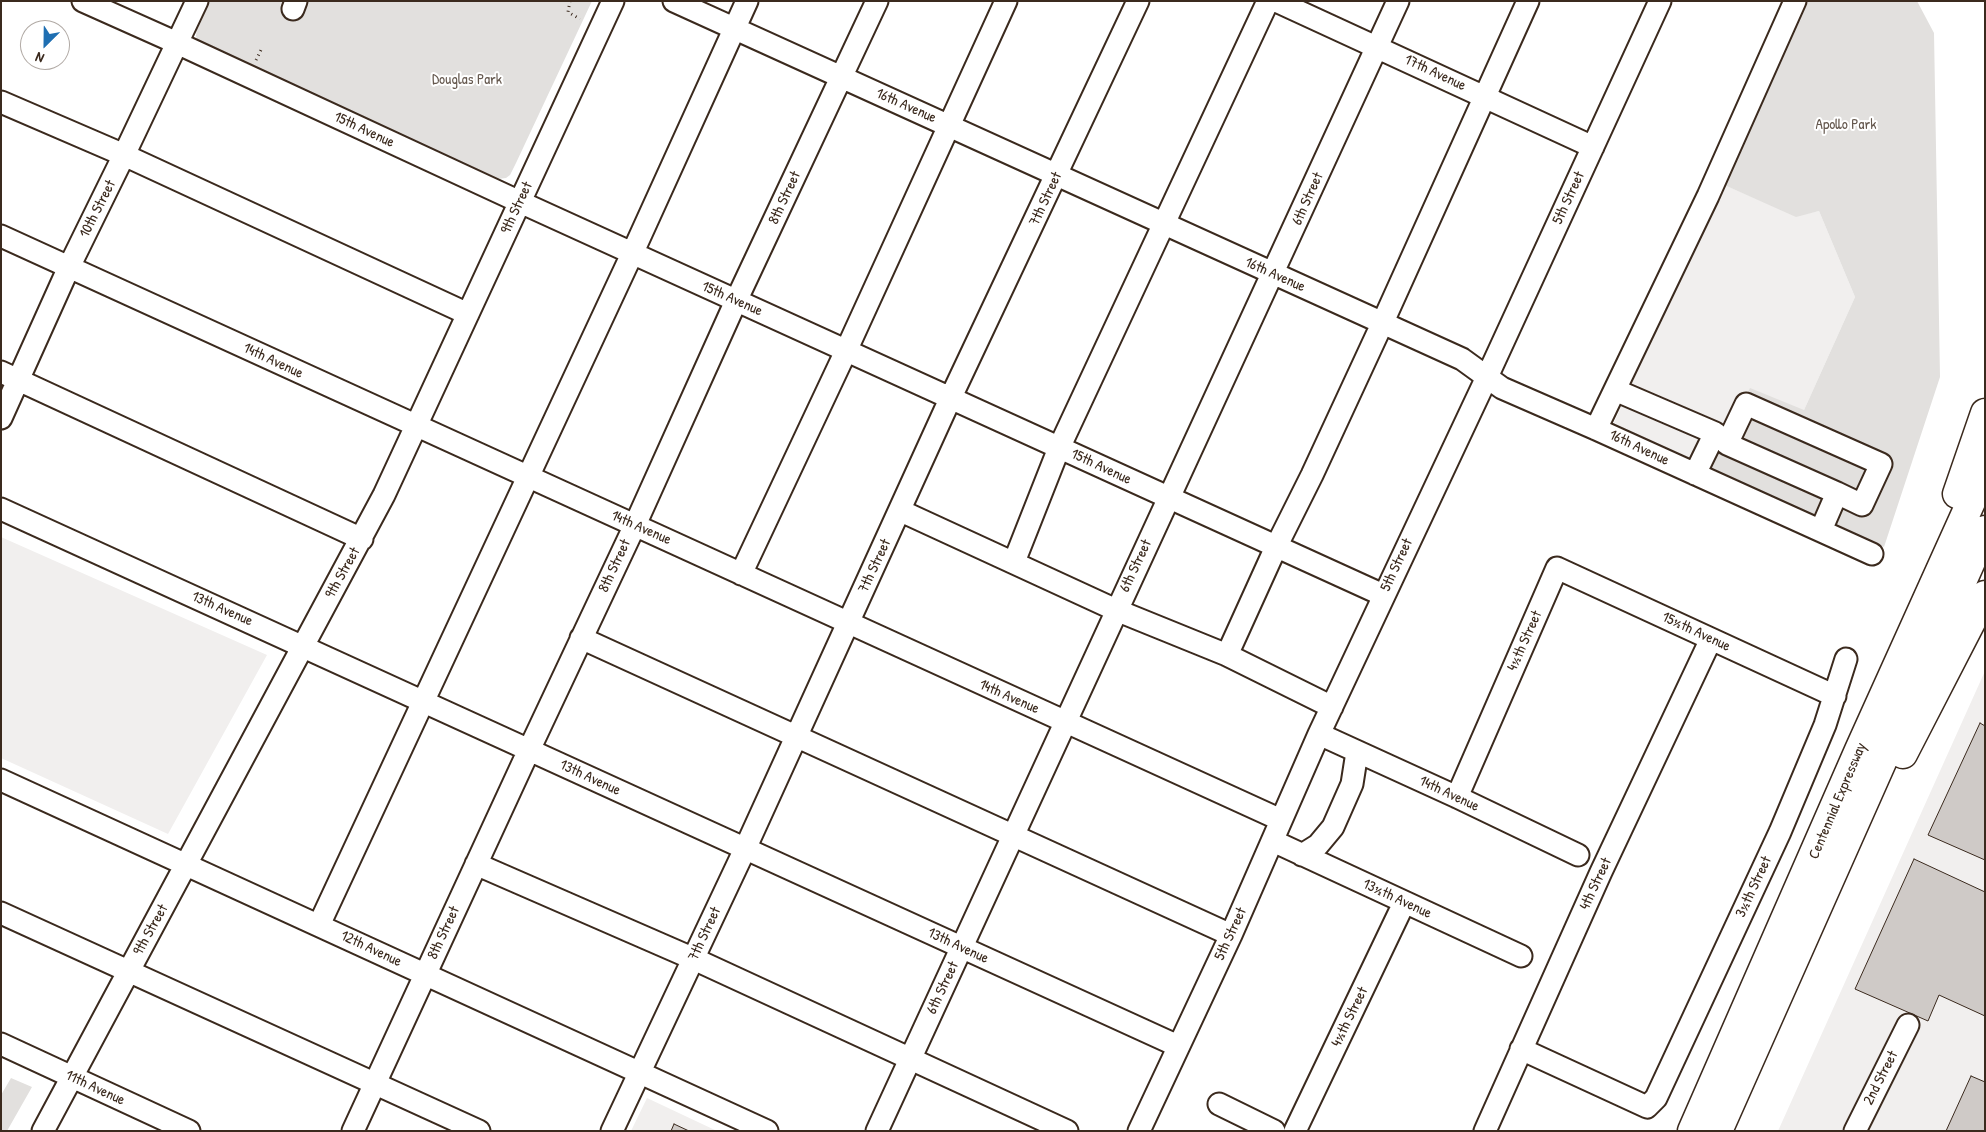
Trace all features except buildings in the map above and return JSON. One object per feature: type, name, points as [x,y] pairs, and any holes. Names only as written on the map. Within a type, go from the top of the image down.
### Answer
[{"type":"highway","points":[[1896,669],[1936,548],[1985,413]]},
{"type":"highway","name":"Centennial Expressway","points":[[1692,1131],[1985,471]]},
{"type":"highway","name":"Centennial Expressway","points":[[1718,1131],[1985,530]]},
{"type":"highway","points":[[1827,885],[1898,764],[1985,595]]},
{"type":"street","name":"15th Avenue","points":[[83,1],[632,254],[1383,595]]},
{"type":"street","name":"10th Street","points":[[1,418],[10,376],[69,267],[197,1]]},
{"type":"street","name":"9th Street","points":[[43,1131],[362,539],[416,427],[613,1]]},
{"type":"street","name":"16th Avenue","points":[[674,1],[1462,359],[1502,388],[1596,428],[1872,554]]},
{"type":"street","points":[[319,925],[632,254],[747,1]]},
{"type":"street","name":"8th Street","points":[[353,1131],[635,525],[736,300],[877,1]]},
{"type":"street","points":[[741,574],[846,351],[1006,1]]},
{"type":"street","name":"7th Street","points":[[612,1131],[745,849],[951,398],[1058,175],[1138,1]]},
{"type":"street","points":[[1014,562],[1059,448],[1268,1]]},
{"type":"street","name":"17th Avenue","points":[[1276,1],[1593,147]]},
{"type":"street","name":"6th Street","points":[[877,1131],[1398,1]]},
{"type":"street","points":[[1227,655],[1382,324],[1528,1]]},
{"type":"street","name":"5th Street","points":[[1139,1131],[1231,935],[1319,734],[1383,595],[1487,377],[1660,1]]},
{"type":"street","points":[[1596,428],[1708,196],[1795,1]]},
{"type":"street","points":[[1,102],[124,156],[468,314]]},
{"type":"street","name":"14th Avenue","points":[[1,236],[416,427],[1281,820]]},
{"type":"street","points":[[10,376],[362,539]]},
{"type":"street","points":[[1615,390],[1714,433],[1695,474]]},
{"type":"street","points":[[1746,404],[1881,464],[1862,504],[1837,493],[1727,444],[1746,404]]},
{"type":"street","points":[[1820,530],[1837,493]]},
{"type":"street","name":"13th Avenue","points":[[1,509],[1178,1046]]},
{"type":"street","points":[[901,511],[1116,610],[1227,655],[1332,707]]},
{"type":"street","name":"15½th Avenue","points":[[1557,568],[1835,696]]},
{"type":"street","name":"4½th Street","points":[[1457,797],[1557,568]]},
{"type":"street","points":[[582,638],[1231,935]]},
{"type":"street","name":"4th Street","points":[[1485,1131],[1597,881],[1711,639]]},
{"type":"street","name":"3½th Street","points":[[1521,1049],[1647,1107],[1656,1098],[1776,841],[1825,725],[1846,659]]},
{"type":"street","name":"14th Avenue","points":[[1319,734],[1578,855]]},
{"type":"street","points":[[1302,855],[1318,845],[1333,827],[1352,784],[1357,752]]},
{"type":"street","name":"12th Avenue","points":[[1,780],[767,1131]]},
{"type":"street","name":"13½th Avenue","points":[[1273,841],[1521,956]]},
{"type":"street","points":[[476,864],[694,959],[1067,1131]]},
{"type":"street","name":"4½th Street","points":[[1295,1131],[1404,903]]},
{"type":"street","points":[[1,912],[479,1131]]},
{"type":"street","name":"2nd Street","points":[[1855,1131],[1908,1025]]},
{"type":"street","name":"11th Avenue","points":[[1,1044],[188,1131]]},
{"type":"street","points":[[1219,1104],[1274,1131]]},
{"type":"path","points":[[570,1],[568,12],[580,19]]},
{"type":"path","points":[[256,61],[261,50]]},
{"type":"shaded area","points":[[1722,184],[1796,216],[1819,211],[1855,297],[1804,410],[1710,472],[1611,429]]},
{"type":"shaded area","points":[[1,537],[267,655],[168,834],[1,758]]},
{"type":"shaded area","points":[[1985,671],[1985,1131],[1778,1131]]},
{"type":"shaded area","points":[[647,1098],[717,1131],[631,1131]]},
{"type":"green space","name":"Douglas Park","points":[[209,1],[592,1],[510,175],[506,178],[498,179],[204,47],[198,43],[196,36],[197,27]]},
{"type":"green space","name":"Apollo Park","points":[[1803,1],[1917,1],[1934,33],[1940,377],[1884,547],[1710,472],[1750,388],[1804,410],[1855,297],[1819,211],[1796,217],[1722,184]]},
{"type":"green space","points":[[11,1078],[32,1087],[7,1131],[1,1131],[1,1095]]}]
